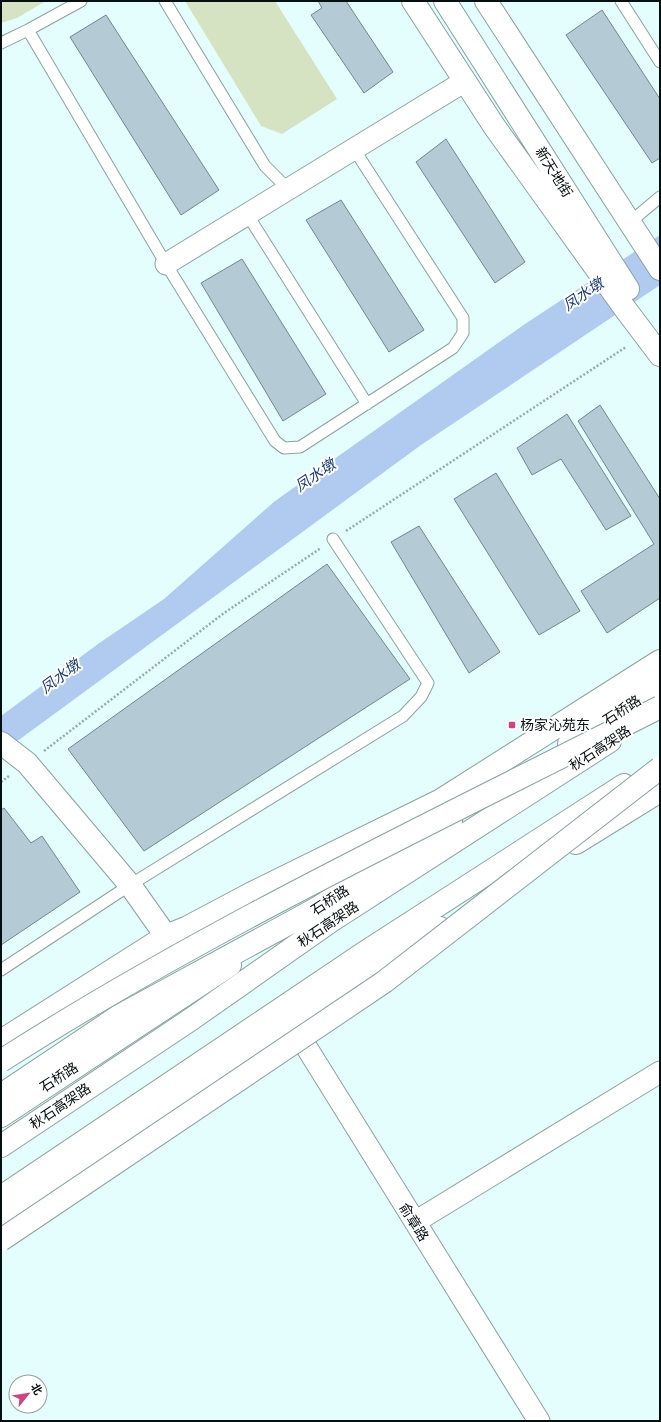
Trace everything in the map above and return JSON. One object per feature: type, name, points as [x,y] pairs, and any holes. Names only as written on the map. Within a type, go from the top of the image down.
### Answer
[{"type":"main road","points":[[413,1],[494,126],[604,265]]},
{"type":"main road","name":"新天地街","points":[[445,1],[604,265],[653,340],[660,355]]},
{"type":"main road","points":[[486,1],[660,269]]},
{"type":"main road","points":[[1,1042],[166,936],[186,928],[252,893],[441,800],[660,661]]},
{"type":"main road","name":"石桥路","points":[[1,1116],[660,685]]},
{"type":"main road","points":[[1,1061],[53,1028],[266,908],[660,708]]},
{"type":"main road","name":"秋石高架路","points":[[1,1146],[193,1018],[331,921],[660,708]]},
{"type":"main road","points":[[5,746],[27,763],[130,885],[166,936]]},
{"type":"main road","points":[[1,1197],[364,953],[660,762]]},
{"type":"main road","points":[[1,1240],[384,982],[660,768]]},
{"type":"main road","points":[[1,1218],[290,1022],[660,791]]},
{"type":"main road","points":[[1,1095],[119,1016],[323,905]]},
{"type":"street","points":[[166,264],[465,81]]},
{"type":"street","name":"俞章路","points":[[290,1022],[539,1421]]},
{"type":"street","points":[[415,1222],[660,1072]]},
{"type":"lane","points":[[1,43],[81,1]]},
{"type":"lane","points":[[165,1],[265,166],[288,189]]},
{"type":"lane","points":[[621,1],[660,62]]},
{"type":"lane","points":[[28,30],[166,264],[275,441],[284,448],[300,447],[367,404],[454,348],[463,333],[463,318],[354,148]]},
{"type":"lane","points":[[632,227],[660,198]]},
{"type":"lane","points":[[247,214],[367,404]]},
{"type":"lane","points":[[1,970],[130,885],[403,716],[421,697],[428,683],[334,539]]},
{"type":"path","points":[[1,782],[224,613],[536,405],[653,340]]},
{"type":"green space","points":[[1,1],[46,1],[17,18],[1,23]]},
{"type":"green space","points":[[185,1],[275,1],[337,99],[282,134],[261,126]]},
{"type":"water","name":"凤水墩","points":[[660,235],[660,285],[421,445],[1,753],[1,716],[98,644],[164,599],[275,501],[525,324]]},
{"type":"building","points":[[318,1],[346,1],[393,72],[364,93],[311,15],[322,8]]},
{"type":"building","points":[[602,10],[660,99],[660,158],[652,163],[566,35]]},
{"type":"building","points":[[106,15],[219,190],[181,215],[70,37]]},
{"type":"building","points":[[446,139],[525,262],[495,283],[416,162]]},
{"type":"building","points":[[341,200],[424,330],[389,352],[306,220]]},
{"type":"building","points":[[242,259],[326,394],[283,421],[201,283]]},
{"type":"building","points":[[600,405],[660,499],[660,598],[607,633],[581,591],[654,544],[578,421]]},
{"type":"building","points":[[567,414],[631,516],[606,530],[561,459],[532,475],[517,448]]},
{"type":"building","points":[[496,473],[580,611],[539,635],[454,499]]},
{"type":"building","points":[[419,526],[500,652],[469,673],[391,542]]},
{"type":"building","points":[[327,564],[410,679],[144,851],[68,749]]},
{"type":"building","points":[[4,808],[31,843],[42,836],[80,892],[1,945],[1,810]]},
{"type":"place","name":"杨家沁苑东","points":[[512,725]]}]
